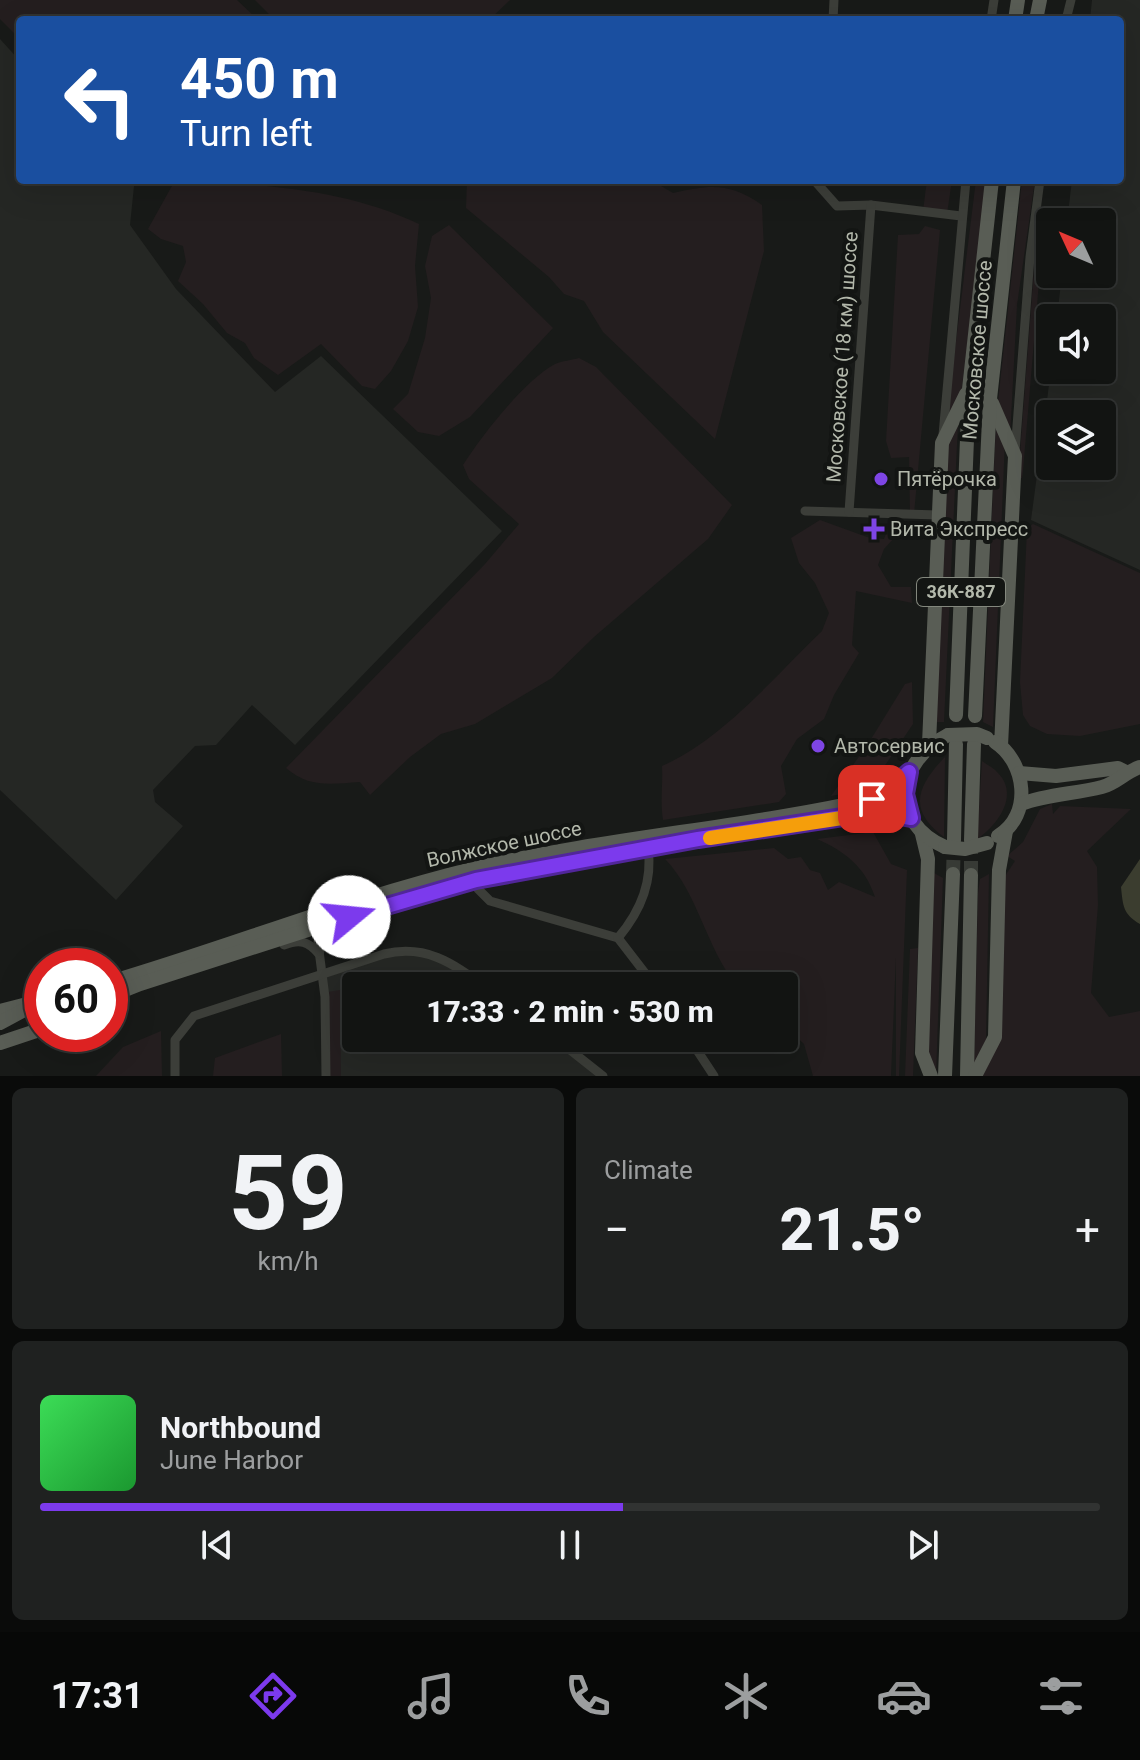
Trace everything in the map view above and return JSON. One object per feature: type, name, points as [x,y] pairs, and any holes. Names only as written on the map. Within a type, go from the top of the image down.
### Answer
[{"type":"main road","name":"Московское шоссе","points":[[956,715],[969,389],[992,184]]},
{"type":"main road","name":"Московское шоссе","points":[[975,716],[990,399],[1014,184]]},
{"type":"main road","points":[[922,834],[965,849],[987,843],[1006,831],[1021,804],[1019,773],[977,734],[929,744],[942,443],[969,389]]},
{"type":"main road","points":[[971,840],[987,743],[1015,456],[990,399]]},
{"type":"main road","points":[[950,844],[952,739]]},
{"type":"main road","name":"Волжское шоссе","points":[[128,990],[247,950],[363,900],[518,859],[872,799],[885,794],[909,772],[929,744]]},
{"type":"main road","points":[[1019,773],[1056,776],[1118,768],[1133,770]]},
{"type":"main road","points":[[1021,804],[1044,796],[1101,787],[1120,780],[1133,770]]},
{"type":"main road","points":[[909,772],[905,794],[911,818],[922,834],[928,859],[922,1053],[931,1076]]},
{"type":"main road","name":"Волжское шоссе","points":[[128,977],[296,928],[317,927],[476,880],[876,812],[911,818]]},
{"type":"main road","points":[[975,1076],[995,1037],[999,870],[1006,831]]},
{"type":"main road","points":[[945,1076],[953,874]]},
{"type":"main road","points":[[967,1076],[971,875]]},
{"type":"main road","points":[[0,1011],[24,1005]]},
{"type":"main road","points":[[0,1023],[24,1012]]},
{"type":"main road","points":[[0,1043],[24,1035]]},
{"type":"street","name":"Московское (18 км) шоссе","points":[[818,184],[837,206],[871,205],[961,216]]},
{"type":"street","points":[[942,443],[965,184]]},
{"type":"street","points":[[1015,456],[1030,257],[1039,184]]},
{"type":"street","name":"Московское (18 км) шоссе","points":[[849,512],[871,205]]},
{"type":"street","points":[[805,511],[938,515]]},
{"type":"street","points":[[618,938],[648,886],[648,849]]},
{"type":"street","points":[[476,880],[478,889],[490,901],[618,938],[644,972]]},
{"type":"street","points":[[326,1076],[325,997],[317,927],[322,919],[345,911],[363,900]]},
{"type":"street","points":[[319,954],[328,931],[349,917]]},
{"type":"street","points":[[247,950],[262,952],[300,941],[313,946],[319,954]]},
{"type":"street","points":[[175,1076],[175,1040],[194,1016],[400,950],[420,951],[448,960],[465,972]]},
{"type":"street","points":[[573,1052],[603,1076]]},
{"type":"street","points":[[698,1052],[714,1076]]},
{"type":"street","points":[[921,1076],[922,1053]]},
{"type":"shaded area","points":[[0,0],[237,0],[254,16],[16,16],[16,35],[0,19]]},
{"type":"shaded area","points":[[255,0],[510,0],[493,16],[271,16]]},
{"type":"shaded area","points":[[1092,0],[1140,0],[1140,570],[1031,520],[1036,480],[1116,480],[1116,400],[1047,400],[1049,384],[1116,384],[1116,304],[1059,304],[1060,288],[1116,288],[1116,208],[1069,208],[1072,184],[1124,184],[1124,16],[1090,16]]},
{"type":"shaded area","points":[[0,39],[16,57],[16,184],[132,184],[130,225],[176,289],[275,392],[321,356],[502,531],[295,745],[252,705],[216,745],[195,746],[153,790],[155,802],[183,826],[116,900],[0,790]]},
{"type":"shaded area","points":[[173,184],[244,184],[282,188],[352,200],[397,214],[419,224],[415,266],[418,307],[408,341],[391,371],[375,389],[362,386],[321,344],[278,375],[254,358],[245,343],[227,333],[203,304],[178,281],[186,262],[183,246],[161,239],[148,229]]},
{"type":"shaded area","points":[[467,184],[658,184],[673,193],[719,187],[739,192],[762,205],[764,251],[715,439],[603,332],[584,301],[564,294],[549,277],[466,208]]},
{"type":"shaded area","points":[[926,184],[951,184],[947,214],[923,211]]},
{"type":"shaded area","points":[[976,184],[987,184],[961,395],[945,430]]},
{"type":"shaded area","points":[[1022,184],[1034,184],[1017,305],[1010,438],[998,402]]},
{"type":"shaded area","points":[[449,225],[553,328],[470,417],[439,436],[418,432],[393,409],[408,394],[425,338],[431,298],[425,266],[432,236]]},
{"type":"shaded area","points":[[925,226],[940,230],[914,514],[910,514],[909,457],[891,458],[886,441],[898,235],[919,234]]},
{"type":"shaded area","points":[[1036,270],[1036,288],[1038,288],[1023,471],[1022,478],[1018,479]]},
{"type":"shaded area","points":[[579,358],[596,367],[732,505],[708,539],[594,637],[552,678],[475,724],[441,734],[410,757],[370,795],[360,782],[312,782],[286,768],[485,564],[519,524],[469,479],[463,465],[492,424],[530,383],[555,364]]},
{"type":"shaded area","points":[[996,421],[1005,439],[993,727],[983,722]]},
{"type":"shaded area","points":[[958,423],[944,722],[936,722],[948,444]]},
{"type":"shaded area","points":[[820,520],[867,537],[884,539],[891,521],[905,525],[905,535],[896,536],[884,549],[878,565],[891,587],[911,587],[912,603],[856,591],[852,645],[859,653],[834,695],[824,719],[797,739],[781,766],[786,794],[779,802],[663,820],[662,766],[727,724],[822,631],[829,613],[815,583],[799,563],[791,538]]},
{"type":"shaded area","points":[[1033,524],[1140,573],[1140,724],[1080,736],[1047,734],[1030,726],[1023,715],[1020,682],[1027,529]]},
{"type":"shaded area","points":[[912,682],[913,724],[869,789],[831,796],[905,684]]},
{"type":"shaded area","points":[[945,757],[944,837],[925,817],[920,798],[928,778]]},
{"type":"shaded area","points":[[982,761],[996,771],[1007,791],[998,818],[977,839]]},
{"type":"shaded area","points":[[1052,804],[1053,814],[1060,806],[1131,809],[1087,851],[1097,867],[1098,905],[1091,993],[1109,1017],[1140,1011],[1140,1076],[975,1076],[995,1036],[999,885],[1015,861],[1007,856],[1023,842],[1040,809]]},
{"type":"shaded area","points":[[873,832],[891,864],[907,870],[899,1076],[896,1076],[896,957],[891,1076],[813,1076],[804,1044],[798,1038],[798,972],[727,972],[686,888],[665,859],[774,848],[788,859],[801,857],[810,870],[820,873],[828,890],[839,882],[875,897],[866,877],[853,862],[817,839]]},
{"type":"shaded area","points":[[1140,859],[1140,924],[1125,909],[1121,887]]},
{"type":"shaded area","points":[[934,873],[943,878],[936,1076],[925,1061]]},
{"type":"shaded area","points":[[989,874],[986,1040],[974,1066],[978,893],[980,879]]},
{"type":"shaded area","points":[[918,948],[913,1076],[905,1076],[910,949]]},
{"type":"shaded area","points":[[400,950],[434,954],[462,972],[342,972],[342,1052],[571,1052],[603,1076],[324,1076],[322,973]]},
{"type":"shaded area","points":[[340,990],[341,1076],[328,1076],[328,992]]},
{"type":"shaded area","points":[[161,1031],[162,1076],[96,1076],[118,1052],[128,1052],[128,1045]]},
{"type":"shaded area","points":[[281,1034],[282,1076],[213,1076],[215,1058]]},
{"type":"tunnel","points":[[953,874],[954,840]]},
{"type":"tunnel","points":[[971,840],[971,875]]},
{"type":"slow traffic","points":[[710,838],[842,818]]},
{"type":"place","name":"Пятёрочка","points":[[881,479]]},
{"type":"place","name":"Вита Экспресс","points":[[874,529]]},
{"type":"place","name":"Автосервис","points":[[818,746]]},
{"type":"route","points":[[349,917],[476,880],[698,839],[876,812],[911,818],[905,794],[909,772],[885,794],[872,799]]}]
